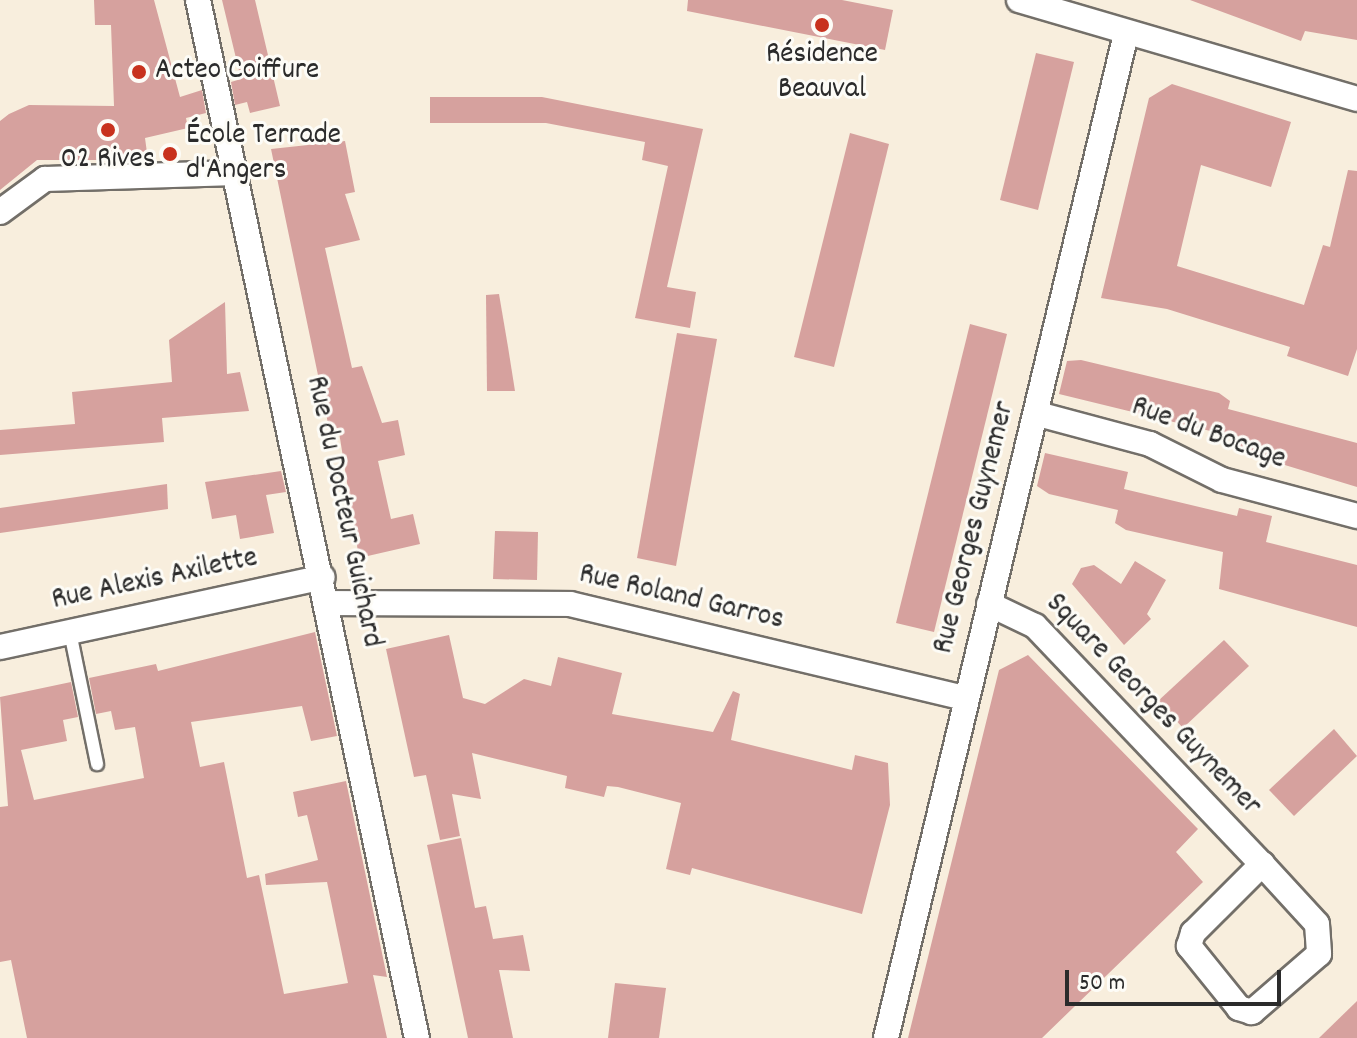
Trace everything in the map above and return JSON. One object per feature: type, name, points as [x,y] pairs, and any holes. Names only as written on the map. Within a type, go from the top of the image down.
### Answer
[{"type":"street","name":"Rue du Docteur Guichard","points":[[198,0],[323,577],[417,1038]]},
{"type":"street","points":[[1019,0],[1126,34],[1350,95]]},
{"type":"street","name":"Rue Georges Guynemer","points":[[886,1038],[966,698],[1038,414],[1126,34]]},
{"type":"street","points":[[0,212],[45,179],[236,173]]},
{"type":"street","name":"Rue du Bocage","points":[[1038,414],[1150,444],[1222,480],[1357,516]]},
{"type":"street","name":"Rue Alexis Axilette","points":[[0,647],[323,577]]},
{"type":"street","name":"Rue Roland Garros","points":[[328,603],[570,604],[966,698]]},
{"type":"street","name":"Square Georges Guynemer","points":[[989,604],[1029,620],[1262,864],[1323,938],[1319,954],[1252,1012],[1239,1008],[1189,946],[1193,933],[1262,864]]},
{"type":"lane","points":[[70,632],[97,764]]},
{"type":"building","points":[[94,0],[154,0],[180,97],[202,90],[206,113],[186,118],[188,128],[145,138],[148,160],[37,160],[0,190],[0,121],[9,114],[29,105],[114,106],[111,25],[95,25]]},
{"type":"building","points":[[222,0],[255,0],[280,106],[250,113],[247,102],[235,105],[231,82],[241,79]]},
{"type":"building","name":"Résidence Beauval","points":[[688,0],[842,0],[893,10],[885,50],[687,11]]},
{"type":"building","points":[[1190,0],[1357,0],[1357,40],[1305,31],[1301,41]]},
{"type":"building","points":[[1036,53],[1074,62],[1038,210],[1000,200]]},
{"type":"building","points":[[1172,84],[1291,122],[1271,187],[1201,165],[1177,266],[1304,305],[1323,245],[1330,247],[1348,170],[1357,171],[1357,349],[1348,376],[1287,356],[1290,347],[1167,309],[1101,298],[1149,98]]},
{"type":"building","points":[[430,97],[542,97],[703,129],[667,287],[696,292],[690,328],[635,318],[668,166],[642,160],[645,142],[546,123],[430,123]]},
{"type":"building","points":[[850,133],[889,144],[834,367],[794,357]]},
{"type":"building","points":[[345,141],[355,192],[345,194],[360,240],[325,248],[352,368],[362,366],[382,423],[398,420],[405,455],[378,461],[391,519],[413,514],[420,544],[359,558],[339,432],[330,433],[271,149]]},
{"type":"building","points":[[499,294],[515,391],[487,391],[486,295]]},
{"type":"building","points":[[225,302],[227,374],[240,372],[249,411],[162,418],[164,442],[0,455],[0,430],[75,424],[72,392],[172,382],[169,340]]},
{"type":"building","points":[[970,324],[1007,334],[934,632],[896,623]]},
{"type":"building","points":[[677,333],[717,339],[676,566],[637,558]]},
{"type":"building","points":[[1081,360],[1219,393],[1230,401],[1228,409],[1357,443],[1357,487],[1235,450],[1239,438],[1059,394],[1067,361]]},
{"type":"building","points":[[1045,453],[1128,472],[1124,489],[1237,516],[1239,508],[1272,516],[1266,542],[1357,565],[1357,627],[1219,589],[1223,552],[1126,530],[1115,523],[1118,510],[1049,494],[1037,486]]},
{"type":"building","points":[[281,471],[286,492],[266,495],[274,533],[240,539],[236,515],[212,519],[205,482]]},
{"type":"building","points":[[167,484],[168,509],[0,533],[0,508]]},
{"type":"building","points":[[495,531],[538,532],[537,580],[493,579]]},
{"type":"building","points":[[1135,561],[1166,580],[1147,614],[1151,619],[1124,645],[1072,584],[1081,568],[1094,565],[1121,584]]},
{"type":"building","points":[[315,632],[337,736],[311,741],[302,706],[191,722],[200,767],[224,762],[247,878],[259,875],[284,994],[348,983],[327,882],[266,885],[265,874],[318,860],[307,815],[298,817],[293,792],[346,781],[387,977],[373,975],[387,1038],[27,1038],[11,960],[0,962],[0,807],[8,806],[0,697],[71,682],[78,717],[63,720],[67,741],[21,750],[34,800],[144,778],[135,727],[115,730],[111,711],[96,714],[89,678],[156,664],[158,671]]},
{"type":"building","points":[[449,635],[463,698],[485,704],[524,679],[551,686],[558,657],[622,673],[612,714],[713,732],[733,691],[740,694],[731,740],[852,770],[855,755],[888,763],[890,805],[862,914],[692,868],[690,875],[666,869],[681,803],[618,787],[607,786],[604,797],[565,788],[567,776],[472,753],[481,799],[452,794],[460,836],[440,840],[426,775],[414,777],[386,649]]},
{"type":"building","points":[[1224,640],[1249,666],[1183,728],[1158,701]]},
{"type":"building","points":[[1028,655],[1198,829],[1176,852],[1203,882],[1042,1038],[908,1038],[999,670]]},
{"type":"building","points":[[1334,729],[1357,756],[1294,816],[1269,790]]},
{"type":"building","points":[[461,838],[475,908],[486,906],[493,939],[523,935],[530,971],[499,970],[513,1038],[468,1038],[427,845]]},
{"type":"building","points":[[615,983],[666,988],[659,1038],[608,1038]]},
{"type":"building","points":[[1357,1001],[1357,1038],[1319,1038]]},
{"type":"place","name":"Résidence Beauval","points":[[822,25]]},
{"type":"place","name":"Acteo Coiffure","points":[[139,72]]},
{"type":"place","name":"02 Rives","points":[[108,130]]},
{"type":"place","name":"École Terrade d'Angers","points":[[170,154]]}]
